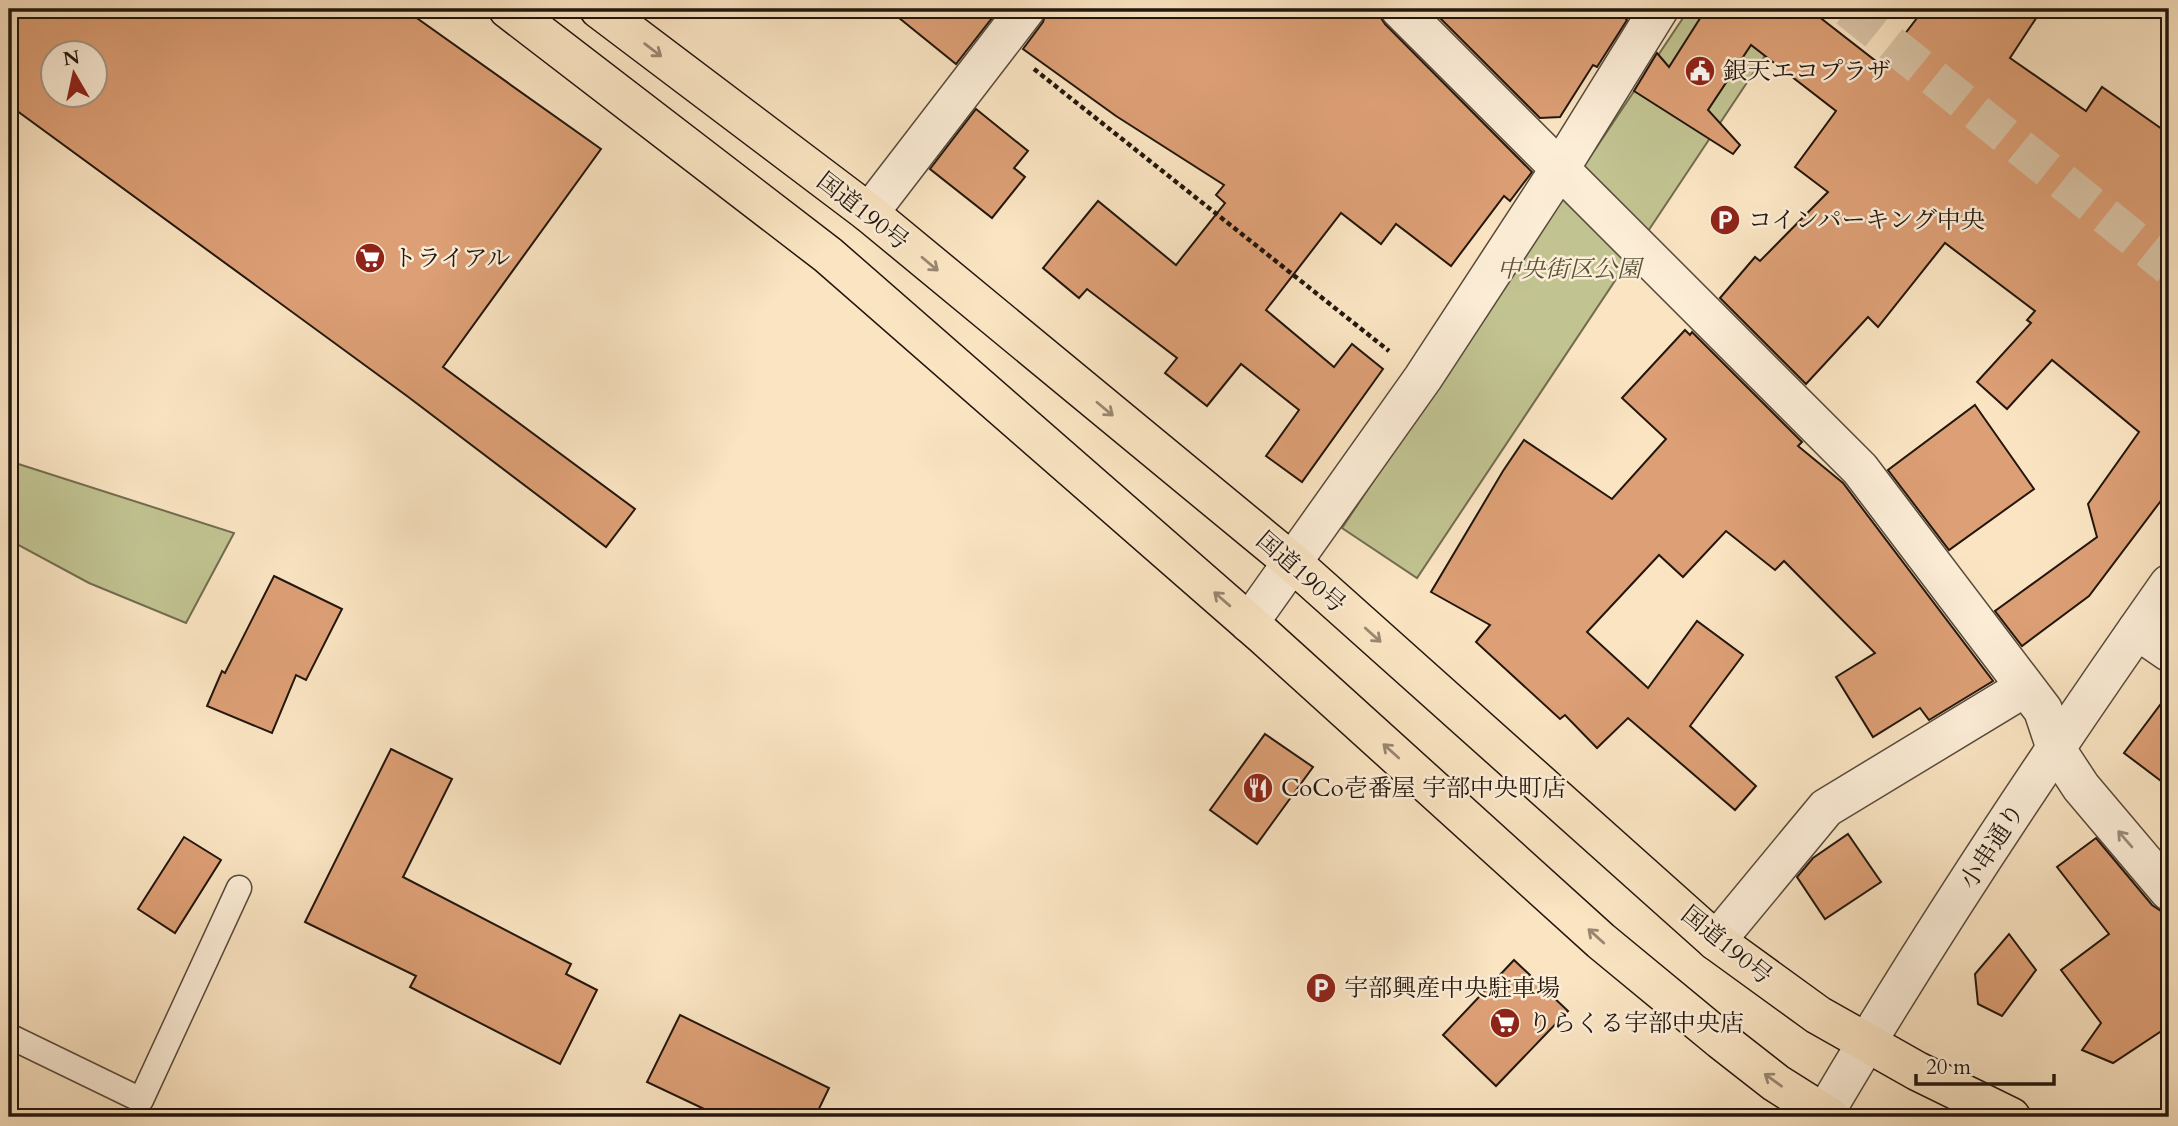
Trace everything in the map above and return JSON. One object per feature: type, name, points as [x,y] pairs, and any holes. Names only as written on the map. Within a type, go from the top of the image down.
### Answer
[{"type":"highway","points":[[508,9],[828,255],[1250,623],[1601,941],[1776,1083],[1827,1115]]},
{"type":"highway","name":"国道190号","points":[[598,9],[869,213],[1293,563],[1716,941],[1812,1011],[1917,1071],[2011,1117]]},
{"type":"street","points":[[869,213],[1026,9]]},
{"type":"street","points":[[1400,9],[1561,167],[1860,469],[2043,710],[2056,749],[2081,787],[2169,891]]},
{"type":"street","points":[[1250,623],[1423,378],[1561,167],[1659,9]]},
{"type":"street","name":"小串通り","points":[[1827,1115],[1866,1042],[1906,978],[2056,749],[2169,584]]},
{"type":"street","points":[[2137,630],[2169,652]]},
{"type":"street","points":[[1716,941],[1826,808],[2024,688]]},
{"type":"lane","points":[[9,1036],[142,1100],[239,888]]},
{"type":"path","points":[[1002,43],[1423,378]]},
{"type":"green space","name":"中央街区公園","points":[[1689,9],[1796,9],[1417,578],[1342,528]]},
{"type":"green space","points":[[9,461],[234,533],[186,623],[89,583],[9,540]]},
{"type":"building","name":"トライアル","points":[[9,9],[404,9],[601,149],[443,367],[635,509],[606,547],[407,396],[9,105]]},
{"type":"building","points":[[888,9],[999,9],[956,64]]},
{"type":"building","points":[[1047,9],[1379,9],[1379,15],[1385,24],[1532,172],[1510,201],[1504,196],[1451,266],[1396,224],[1381,244],[1341,213],[1266,310],[1334,367],[1352,344],[1383,369],[1302,482],[1266,456],[1299,410],[1241,364],[1207,406],[1165,373],[1177,358],[1087,289],[1079,298],[1043,268],[1098,201],[1176,265],[1225,203],[1216,195],[1224,185],[1116,116],[1023,49],[1043,22]]},
{"type":"building","points":[[1431,9],[1617,9],[1627,20],[1597,67],[1593,65],[1560,117],[1540,118]]},
{"type":"building","points":[[1706,9],[1809,9],[1881,65],[1924,9],[2042,9],[2010,58],[2086,111],[2102,87],[2169,134],[2169,487],[2089,596],[2022,646],[1995,611],[2097,537],[2088,504],[2139,432],[2052,360],[2007,409],[1977,382],[2031,323],[2027,320],[2035,311],[1945,243],[1878,327],[1868,317],[1806,384],[1720,298],[1755,257],[1760,261],[1828,192],[1795,167],[1836,111],[1751,45],[1708,110],[1740,145],[1733,154],[1634,91],[1657,53],[1669,67]]},
{"type":"building","points":[[976,109],[1028,151],[1014,168],[1025,177],[992,218],[930,169]]},
{"type":"building","points":[[1685,330],[1690,335],[1692,332],[1802,442],[1798,446],[1843,483],[1993,681],[1929,720],[1920,708],[1873,737],[1836,677],[1875,653],[1784,561],[1775,570],[1726,531],[1683,577],[1659,555],[1587,632],[1648,688],[1697,621],[1743,655],[1690,726],[1756,786],[1735,810],[1628,718],[1597,748],[1565,715],[1560,719],[1476,642],[1490,625],[1431,592],[1524,440],[1612,499],[1666,439],[1622,398]]},
{"type":"building","points":[[1975,405],[2034,489],[1949,550],[1888,470]]},
{"type":"building","points":[[274,576],[342,609],[306,680],[296,675],[272,733],[207,706],[222,671],[225,673]]},
{"type":"building","points":[[2169,693],[2169,787],[2124,753]]},
{"type":"building","name":"CoCo壱番屋 宇部中央町店","points":[[1265,734],[1313,767],[1257,844],[1210,810]]},
{"type":"building","points":[[391,749],[452,779],[403,877],[571,964],[566,974],[597,990],[560,1064],[410,987],[416,976],[305,922]]},
{"type":"building","points":[[1848,834],[1881,882],[1825,919],[1797,877],[1813,858]]},
{"type":"building","points":[[184,837],[221,860],[175,933],[138,909]]},
{"type":"building","points":[[2096,838],[2152,905],[2161,911],[2169,912],[2169,1026],[2113,1063],[2082,1050],[2101,1023],[2061,970],[2109,934],[2057,867]]},
{"type":"building","points":[[2009,934],[2036,970],[2002,1016],[1978,1004],[1975,974]]},
{"type":"building","name":"りらくる宇部中央店","points":[[1514,960],[1568,1011],[1496,1086],[1443,1035]]},
{"type":"building","points":[[680,1015],[829,1088],[815,1117],[721,1117],[647,1082]]},
{"type":"tunnel","points":[[1848,9],[2169,267]]},
{"type":"place","name":"銀天エコプラザ","points":[[1700,71]]},
{"type":"place","name":"コインパーキング中央","points":[[1725,220]]},
{"type":"place","name":"トライアル","points":[[370,258]]},
{"type":"place","name":"CoCo壱番屋 宇部中央町店","points":[[1258,788]]},
{"type":"place","name":"宇部興産中央駐車場","points":[[1321,988]]},
{"type":"place","name":"りらくる宇部中央店","points":[[1505,1023]]}]
